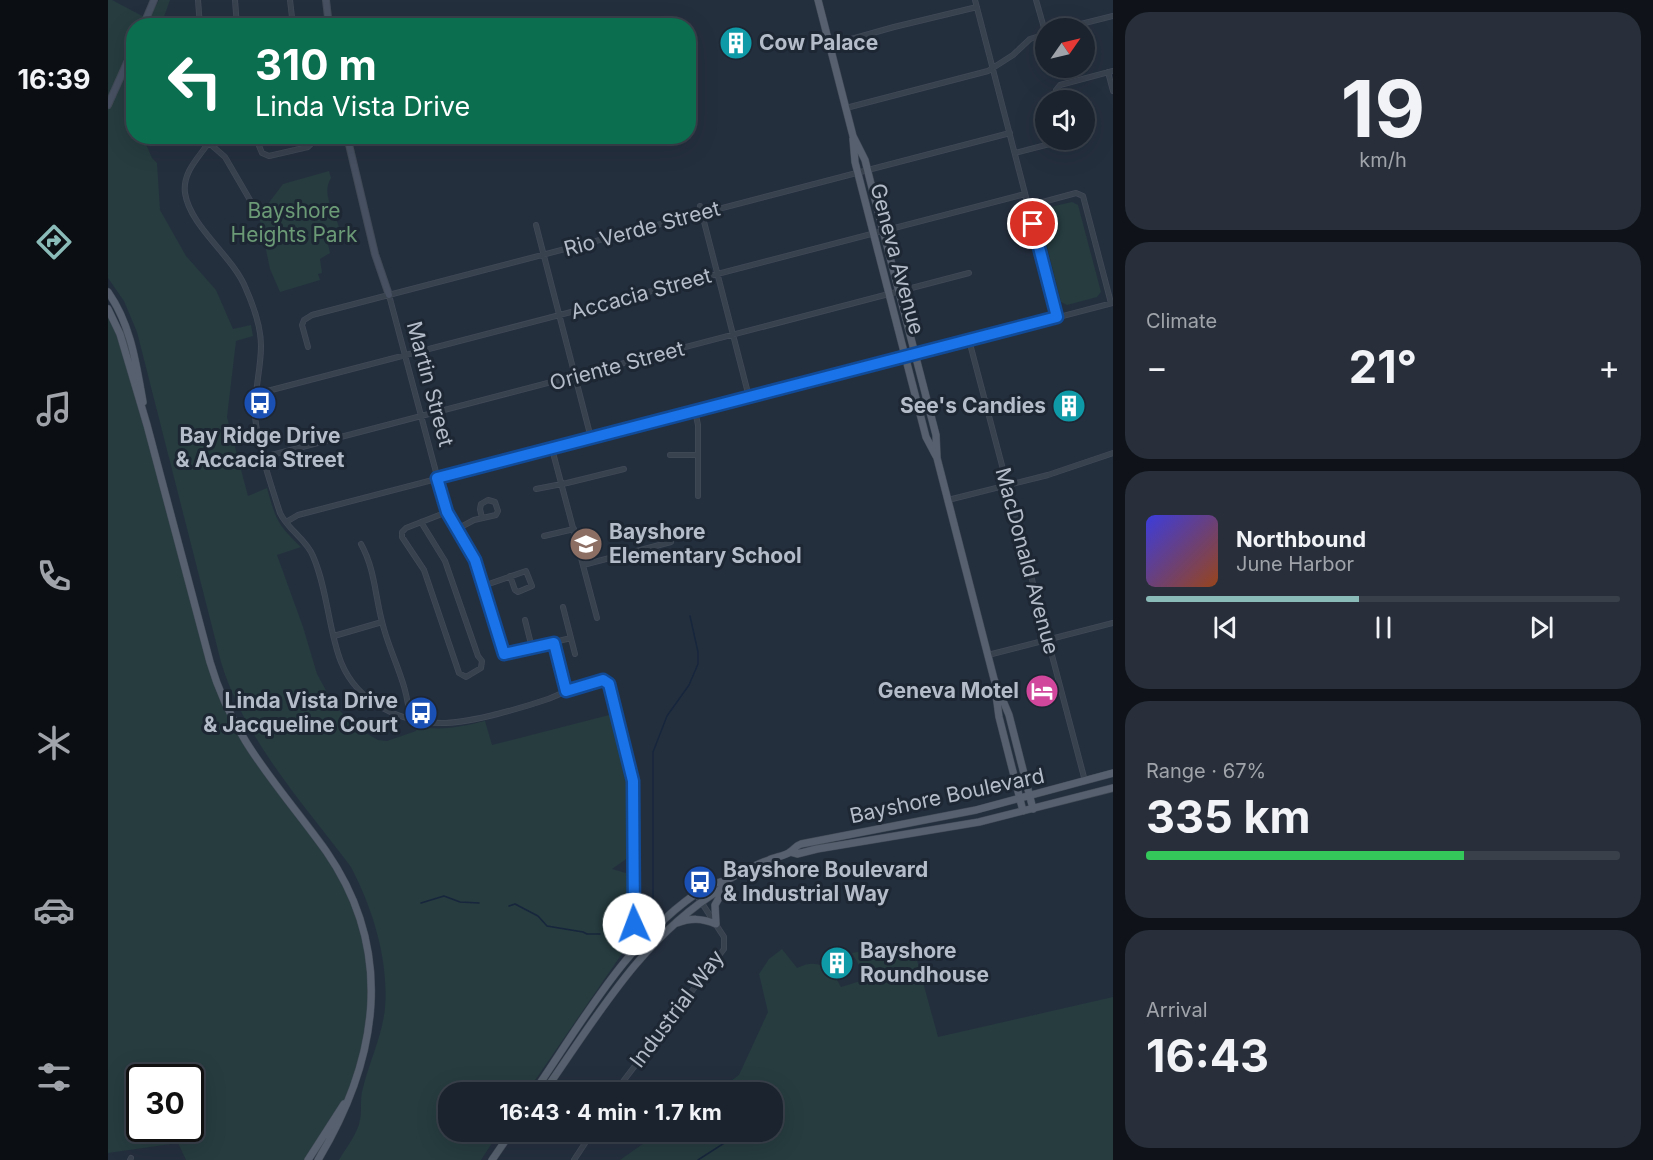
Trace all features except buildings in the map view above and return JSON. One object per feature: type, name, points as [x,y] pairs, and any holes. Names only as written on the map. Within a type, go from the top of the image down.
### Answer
[{"type":"main road","name":"Geneva Avenue","points":[[818,0],[853,136],[854,156],[873,234],[926,437],[937,458]]},
{"type":"main road","name":"Geneva Avenue","points":[[853,136],[867,170],[936,435],[937,458],[994,679],[999,717],[1023,811]]},
{"type":"main road","points":[[108,292],[120,311],[131,338],[147,425]]},
{"type":"main road","points":[[108,309],[120,334],[147,425],[206,651],[220,695],[247,746],[338,869],[362,923],[369,958],[372,1005],[365,1052],[335,1131],[318,1160]]},
{"type":"main road","name":"Geneva Avenue","points":[[994,679],[1009,715],[1033,808]]},
{"type":"main road","name":"Bayshore Boulevard","points":[[541,1082],[602,993],[645,939],[666,917],[715,881],[727,880],[757,864],[790,852],[795,846],[976,810],[1113,774]]},
{"type":"main road","name":"Bayshore Boulevard","points":[[790,852],[797,854],[960,825],[1113,788]]},
{"type":"main road","points":[[673,924],[686,919],[700,918],[716,924],[715,905],[727,880]]},
{"type":"main road","name":"Bayshore Boulevard","points":[[551,1082],[609,999],[651,945],[673,924],[721,889],[727,880]]},
{"type":"main road","points":[[628,959],[633,940],[634,921],[644,928],[653,926],[666,917]]},
{"type":"main road","points":[[308,1160],[349,1097]]},
{"type":"main road","points":[[492,1160],[504,1142]]},
{"type":"street","points":[[146,18],[154,0]]},
{"type":"street","points":[[198,0],[199,18]]},
{"type":"street","points":[[235,0],[236,18]]},
{"type":"street","points":[[290,0],[292,18]]},
{"type":"street","points":[[326,0],[328,18]]},
{"type":"street","points":[[975,0],[1057,317]]},
{"type":"street","points":[[1036,0],[1041,18]]},
{"type":"street","points":[[830,45],[977,7]]},
{"type":"street","points":[[1095,20],[1113,16]]},
{"type":"street","points":[[846,108],[933,84],[984,73],[1012,56],[1030,39],[1035,37]]},
{"type":"street","points":[[108,105],[126,65]]},
{"type":"street","points":[[1056,90],[1060,85],[1111,72],[1113,91]]},
{"type":"street","name":"Rio Verde Street","points":[[308,347],[302,328],[302,323],[307,318],[1010,134]]},
{"type":"street","points":[[208,144],[187,174],[186,198],[204,230],[243,281],[255,315],[261,345],[255,417],[264,458],[278,505],[286,522],[312,554],[326,597],[342,664],[354,684],[379,706],[409,718],[436,722],[465,720],[547,699],[603,680],[607,681],[633,781],[634,921],[651,945]]},
{"type":"street","points":[[210,144],[225,157],[250,200]]},
{"type":"street","points":[[258,144],[262,153],[269,156],[308,147],[311,144]]},
{"type":"street","name":"Martin Street","points":[[349,144],[375,254],[384,275],[447,512],[472,553],[504,654],[571,638]]},
{"type":"street","points":[[1015,153],[1035,148]]},
{"type":"street","name":"Accacia Street","points":[[256,394],[1025,194]]},
{"type":"street","points":[[286,522],[298,515],[437,478],[1112,303],[1083,196],[1076,194],[1029,206]]},
{"type":"street","points":[[700,206],[749,397]]},
{"type":"street","points":[[536,225],[591,438]]},
{"type":"street","name":"Oriente Street","points":[[264,458],[969,273]]},
{"type":"street","name":"MacDonald Avenue","points":[[969,340],[1085,782]]},
{"type":"street","points":[[695,411],[698,425],[698,496]]},
{"type":"street","points":[[552,448],[597,618]]},
{"type":"street","points":[[948,500],[1048,474],[1113,453]]},
{"type":"street","points":[[670,455],[698,455]]},
{"type":"street","points":[[536,489],[624,469]]},
{"type":"street","points":[[457,530],[470,521],[492,516],[498,513],[497,505],[492,500],[481,504],[482,518]]},
{"type":"street","points":[[421,522],[445,561],[478,656],[482,661],[481,668],[466,677],[459,673],[424,570],[402,537],[402,532],[406,528],[421,522],[447,512]]},
{"type":"street","points":[[544,536],[574,529]]},
{"type":"street","points":[[583,565],[671,542]]},
{"type":"street","points":[[361,544],[372,570],[382,622],[399,671],[409,718]]},
{"type":"street","points":[[483,586],[510,576],[526,571],[532,586],[518,592],[510,576]]},
{"type":"street","points":[[563,607],[575,654]]},
{"type":"street","points":[[525,620],[532,648]]},
{"type":"street","points":[[334,636],[382,622]]},
{"type":"street","points":[[988,655],[1113,623]]},
{"type":"street","points":[[554,643],[566,691]]},
{"type":"street","name":"Industrial Way","points":[[623,1082],[723,951],[724,937],[696,894]]},
{"type":"street","points":[[574,1160],[585,1142]]},
{"type":"green space","points":[[108,0],[146,18],[126,18],[126,144],[146,144],[152,158],[157,163],[160,210],[186,256],[216,290],[233,329],[251,325],[253,336],[236,341],[227,417],[248,496],[267,488],[278,521],[301,547],[277,555],[317,674],[334,705],[357,728],[378,740],[387,741],[416,731],[418,726],[444,728],[485,721],[492,745],[613,714],[628,776],[629,857],[612,869],[626,873],[629,893],[630,942],[534,1082],[438,1082],[438,1142],[493,1142],[481,1160],[339,1160],[359,1125],[362,1092],[385,1008],[386,990],[378,936],[366,900],[351,867],[260,744],[231,690],[221,662],[137,332],[124,301],[108,278]]},
{"type":"green space","points":[[159,0],[170,0],[164,18],[149,18]]},
{"type":"green space","name":"Bayshore Heights Park","points":[[329,171],[331,178],[327,190],[329,202],[339,227],[325,231],[330,253],[320,259],[322,273],[318,274],[320,280],[280,292],[270,269],[259,216],[283,184]]},
{"type":"green space","points":[[1072,202],[1078,205],[1101,292],[1097,297],[1067,305],[1061,302],[1039,215],[1042,209]]},
{"type":"green space","points":[[108,309],[116,323],[210,662],[230,716],[337,869],[367,946],[370,1029],[349,1097],[308,1160],[186,1160],[178,1143],[108,1153]]},
{"type":"green space","points":[[912,942],[938,1037],[1113,997],[1113,1160],[620,1160],[645,1142],[783,1142],[783,1082],[730,1082],[739,1075],[768,1012],[759,974],[769,959],[782,949],[797,968],[811,964],[823,966],[833,974],[841,987],[867,979],[852,953]]},
{"type":"waterway","points":[[653,900],[653,752],[667,716],[689,685],[698,664],[698,652],[690,616]]},
{"type":"waterway","points":[[421,903],[444,896],[460,902],[479,903]]},
{"type":"waterway","points":[[509,906],[515,904],[538,916],[547,926],[587,934],[600,934]]},
{"type":"waterway","points":[[698,1160],[726,1142]]},
{"type":"place","name":"Cow Palace","points":[[736,43]]},
{"type":"place","name":"Bay Ridge Drive & Accacia Street","points":[[260,403]]},
{"type":"place","name":"See's Candies","points":[[1069,406]]},
{"type":"place","name":"Bayshore Elementary School","points":[[586,544]]},
{"type":"place","name":"Geneva Motel","points":[[1042,691]]},
{"type":"place","name":"Linda Vista Drive & Jacqueline Court","points":[[421,713]]},
{"type":"place","name":"Bayshore Boulevard & Industrial Way","points":[[700,882]]},
{"type":"place","name":"Bayshore Roundhouse","points":[[837,963]]},
{"type":"route","points":[[634,924],[634,788],[609,684],[603,680],[566,691],[554,643],[504,654],[475,560],[447,512],[437,478],[1057,317],[1033,224]]}]
